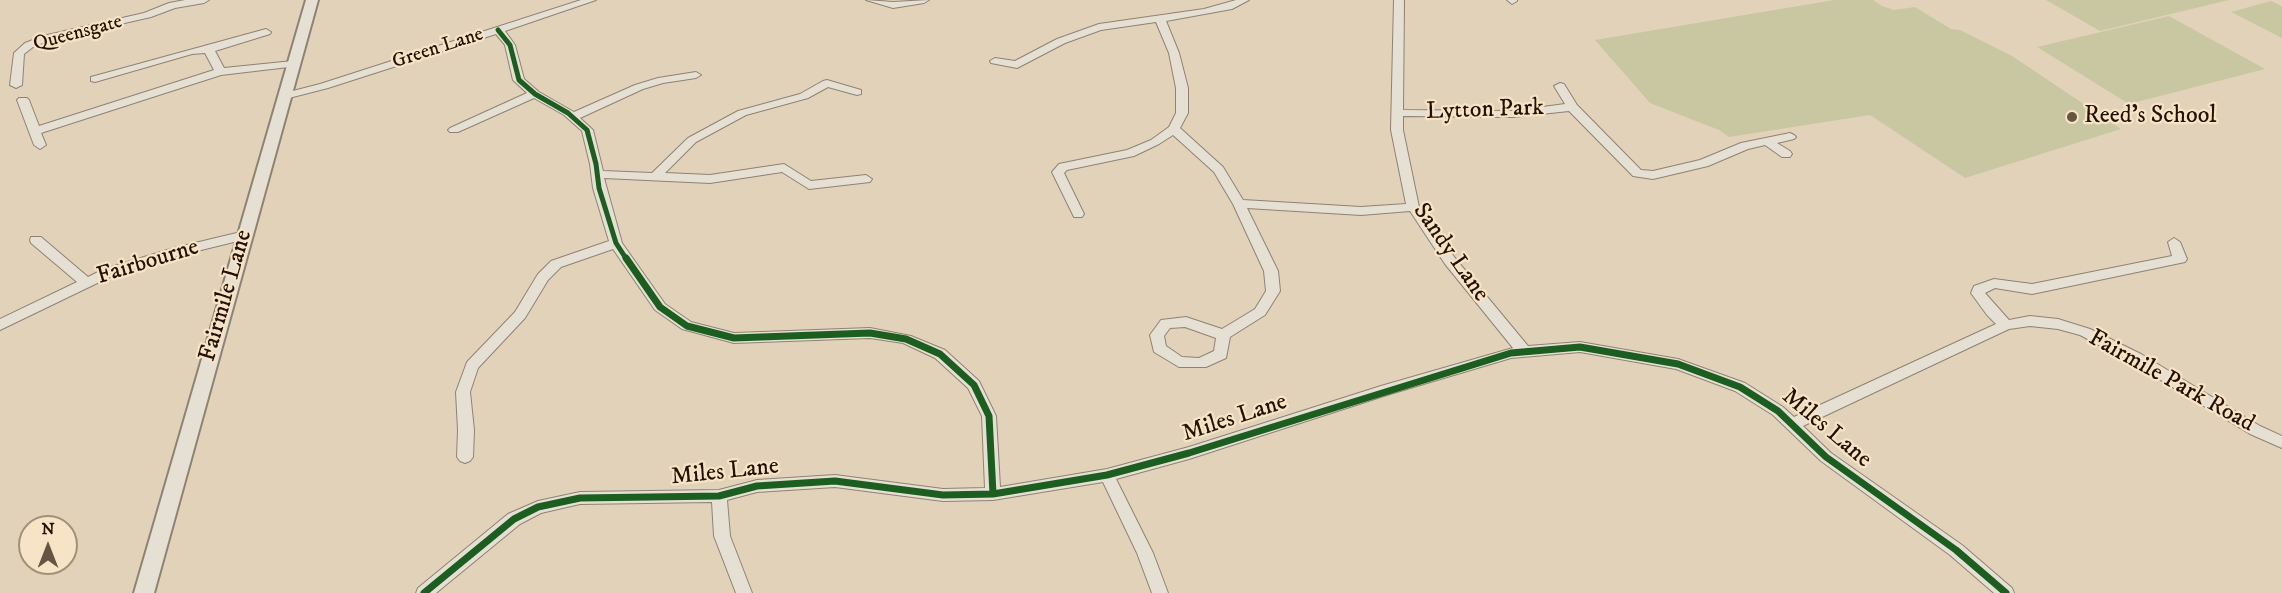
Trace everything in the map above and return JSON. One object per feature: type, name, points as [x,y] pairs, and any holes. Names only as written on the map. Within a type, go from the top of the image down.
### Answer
[{"type":"street","name":"Queensgate","points":[[16,85],[19,53],[29,45],[47,38],[147,15],[173,5],[204,0]]},
{"type":"street","name":"Fairmile Lane","points":[[144,593],[312,0]]},
{"type":"street","name":"Green Lane","points":[[285,96],[324,86],[591,0]]},
{"type":"street","points":[[871,0],[893,5],[924,0]]},
{"type":"street","points":[[995,61],[1017,65],[1088,30],[1117,23],[1232,6],[1244,0]]},
{"type":"street","name":"Sandy Lane","points":[[1399,0],[1396,130],[1413,207],[1450,261],[1524,351]]},
{"type":"street","points":[[1078,214],[1058,172],[1063,168],[1130,153],[1155,142],[1174,129],[1182,113],[1182,88],[1174,53],[1160,18]]},
{"type":"street","points":[[498,30],[510,45],[519,80],[535,94],[572,117],[587,130],[598,188],[616,243],[660,307],[687,326],[734,338],[870,333],[906,339],[940,354],[974,385],[989,416],[993,494]]},
{"type":"street","points":[[95,79],[266,32]]},
{"type":"street","points":[[209,49],[220,72]]},
{"type":"street","points":[[35,131],[220,72],[293,64]]},
{"type":"street","points":[[572,117],[639,87],[662,80],[696,75]]},
{"type":"street","points":[[656,175],[692,140],[742,113],[804,96],[826,83],[857,92]]},
{"type":"street","name":"Lytton Park","points":[[1560,86],[1572,107],[1637,173],[1653,175],[1704,163],[1745,146],[1790,137]]},
{"type":"street","points":[[454,130],[535,94]]},
{"type":"street","points":[[23,100],[40,146]]},
{"type":"street","name":"Lytton Park","points":[[1397,113],[1513,114],[1572,107]]},
{"type":"street","points":[[1174,129],[1219,170],[1239,204],[1271,271],[1273,291],[1260,312],[1223,334],[1186,322],[1166,323],[1157,335],[1159,348],[1179,362],[1201,363],[1221,354],[1223,334]]},
{"type":"street","points":[[1768,142],[1786,154]]},
{"type":"street","points":[[597,174],[710,179],[784,168],[808,185],[866,179]]},
{"type":"street","points":[[1239,204],[1360,211],[1413,207]]},
{"type":"street","name":"Fairbourne","points":[[0,326],[109,272],[244,235]]},
{"type":"street","name":"Fairbourne","points":[[36,240],[86,282]]},
{"type":"street","points":[[2006,325],[1985,303],[1978,293],[1979,289],[1994,283],[2032,289],[2180,259],[2174,242]]},
{"type":"street","points":[[465,457],[466,430],[463,392],[472,366],[520,315],[543,277],[556,264],[616,243]]},
{"type":"street","name":"Fairmile Park Road","points":[[1793,424],[2006,325],[2030,321],[2058,324],[2085,332],[2136,358],[2255,430],[2282,442]]},
{"type":"street","name":"Miles Lane","points":[[424,593],[514,519],[538,507],[580,498],[719,496],[757,486],[835,481],[943,495],[993,494],[1107,475],[1189,453],[1395,387],[1511,353],[1580,347],[1678,364],[1740,387],[1767,403],[1793,424],[1826,457],[1956,550],[2007,593]]},
{"type":"street","points":[[1107,475],[1145,553],[1160,593]]},
{"type":"street","points":[[719,496],[722,536],[744,593]]},
{"type":"shaded area","points":[[1834,0],[1873,0],[1894,10],[1915,7],[1951,29],[1960,30],[2012,56],[2121,129],[1965,178],[1870,115],[1729,137],[1719,130],[1650,103],[1595,40]]},
{"type":"shaded area","points":[[2046,0],[2229,0],[2100,31]]},
{"type":"shaded area","points":[[2271,1],[2282,6],[2282,38],[2231,12]]},
{"type":"shaded area","points":[[2169,16],[2265,69],[2129,104],[2037,47]]},
{"type":"cycle path","points":[[498,30],[510,45],[519,80],[535,94],[568,113],[587,130],[596,164],[599,188],[616,243],[660,307],[687,326],[734,338],[870,333],[906,339],[940,354],[974,385],[989,416],[993,494]]},
{"type":"cycle path","points":[[424,593],[514,519],[538,507],[580,498],[719,496],[757,486],[835,481],[943,495],[993,494],[1107,475],[1189,453],[1511,353],[1580,347],[1678,364],[1740,387],[1778,411],[1826,457],[1956,550],[2006,593]]},
{"type":"place","name":"Reed's School","points":[[2072,117]]}]
